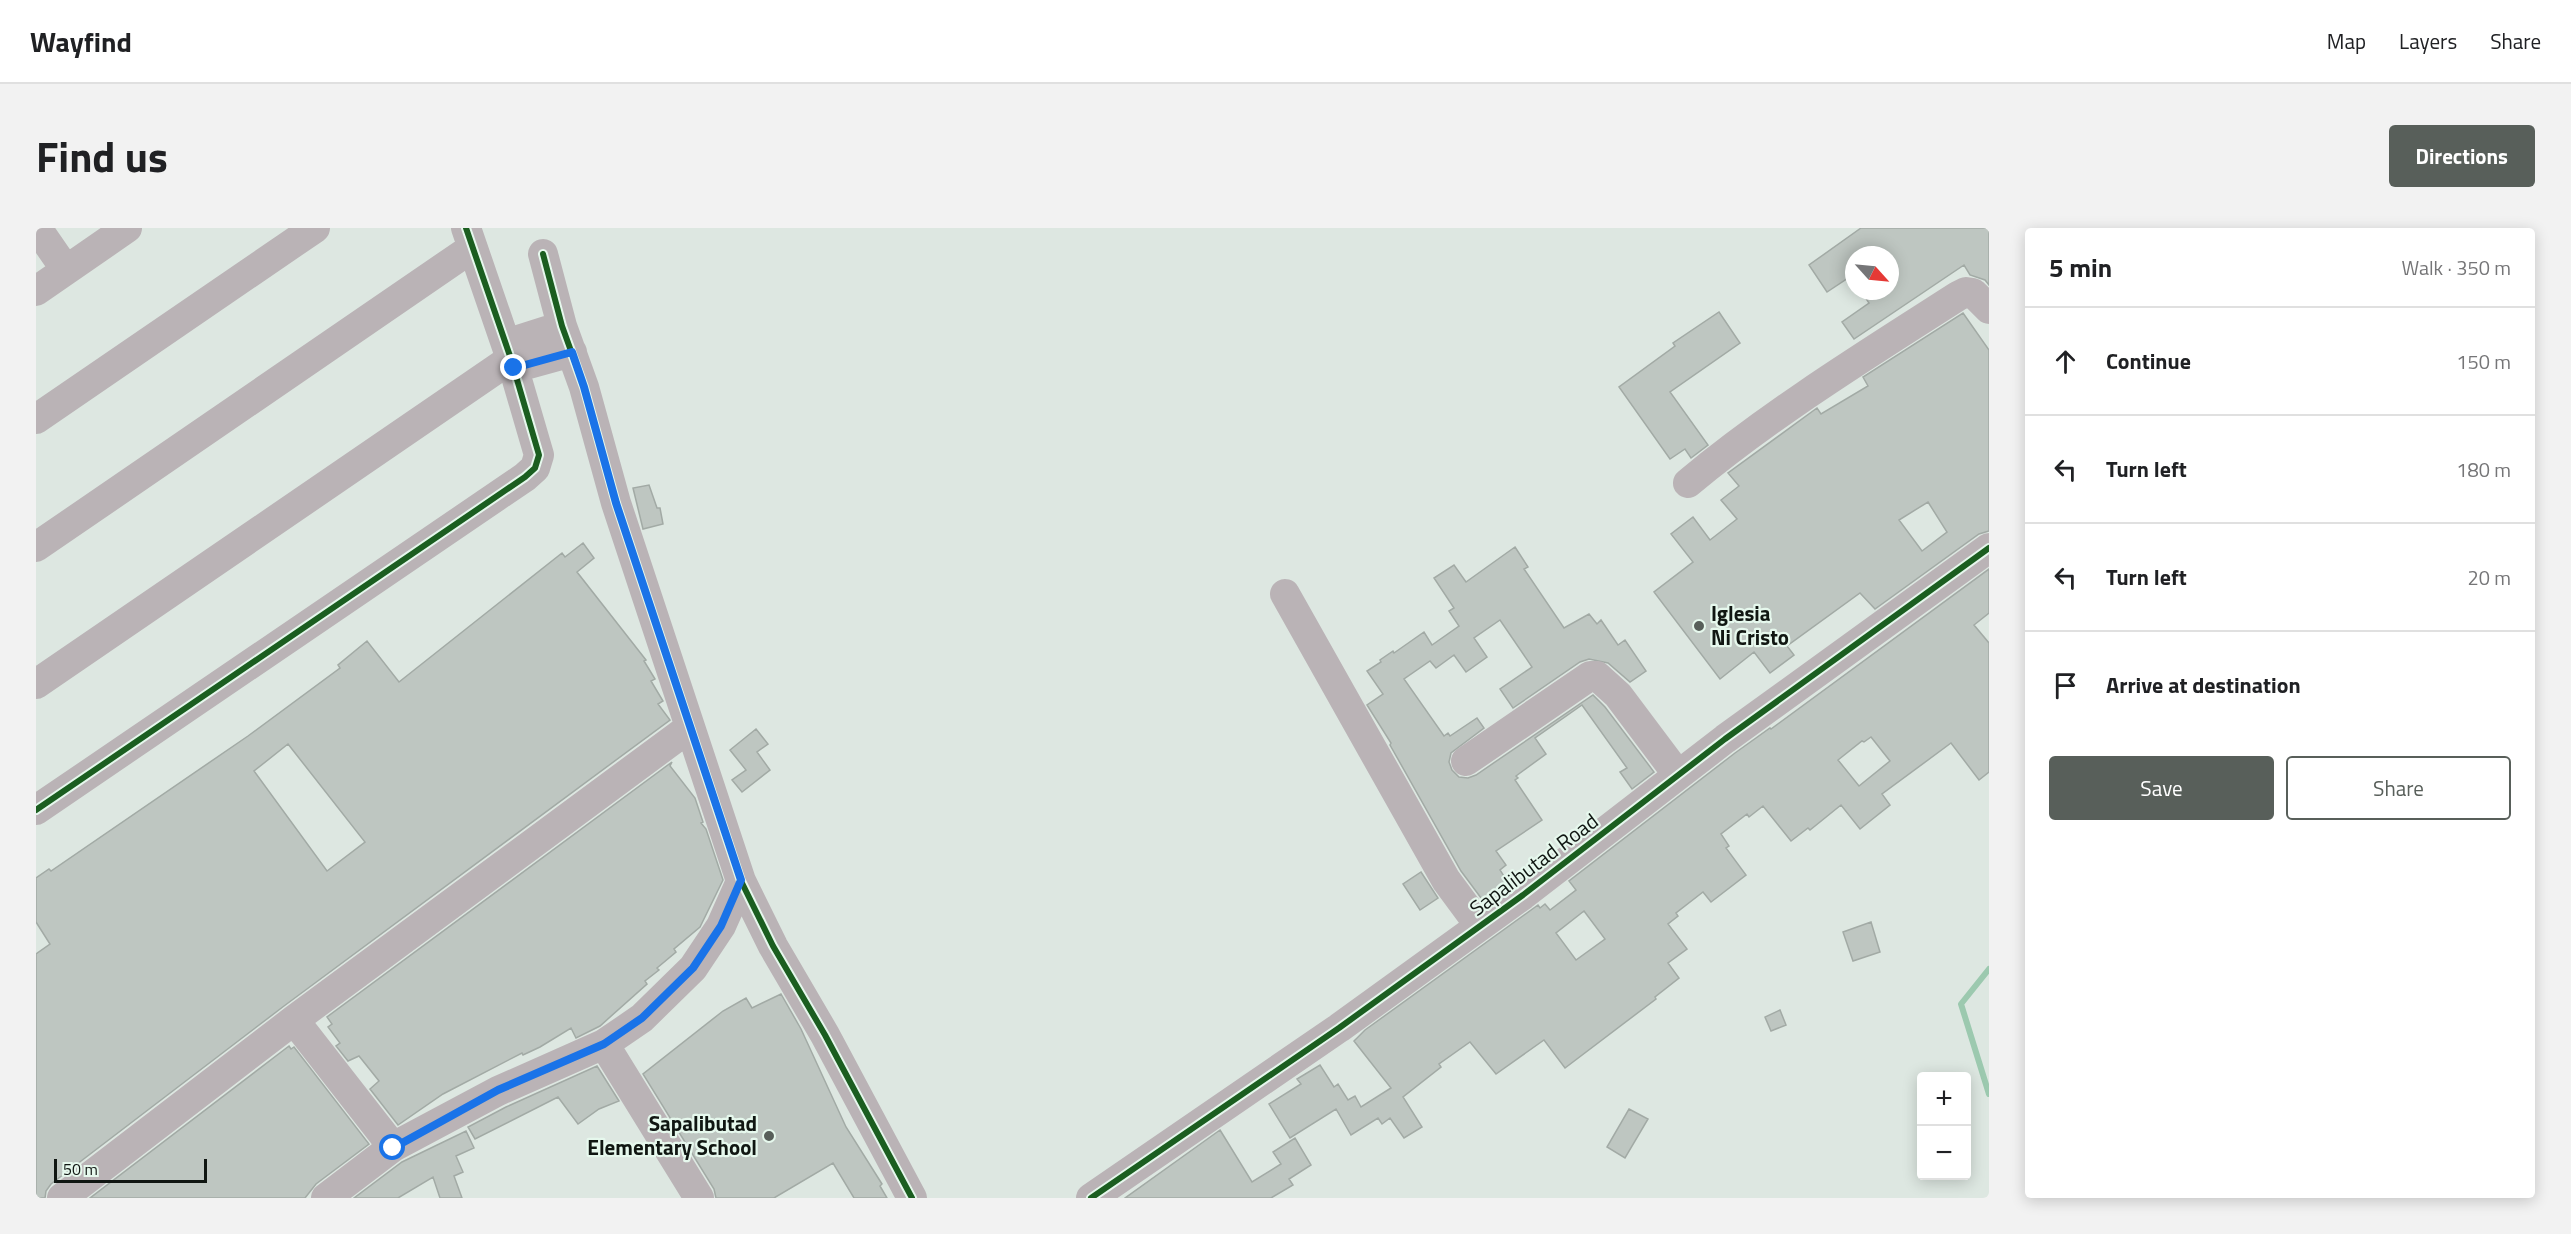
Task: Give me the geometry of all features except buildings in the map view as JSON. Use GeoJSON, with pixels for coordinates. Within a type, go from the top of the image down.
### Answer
{"type":"FeatureCollection","features":[{"type":"Feature","properties":{"kind":"street"},"geometry":{"type":"LineString","coordinates":[[36,228],[66,270]]}},
{"type":"Feature","properties":{"kind":"street"},"geometry":{"type":"LineString","coordinates":[[36,291],[127,228]]}},
{"type":"Feature","properties":{"kind":"street"},"geometry":{"type":"LineString","coordinates":[[36,419],[315,228]]}},
{"type":"Feature","properties":{"kind":"street"},"geometry":{"type":"LineString","coordinates":[[36,547],[469,238],[510,357],[539,455],[535,468],[36,810]]}},
{"type":"Feature","properties":{"kind":"street"},"geometry":{"type":"LineString","coordinates":[[543,254],[567,339],[584,387],[616,503],[689,729],[741,880],[773,946],[825,1035],[912,1198]]}},
{"type":"Feature","properties":{"kind":"street"},"geometry":{"type":"LineString","coordinates":[[1688,483],[1719,457],[1861,359],[1958,296],[1966,292],[1973,293],[1989,309]]}},
{"type":"Feature","properties":{"kind":"street"},"geometry":{"type":"LineString","coordinates":[[36,684],[510,357],[567,339]]}},
{"type":"Feature","properties":{"kind":"street","name":"Sapalibutad Road"},"geometry":{"type":"LineString","coordinates":[[1091,1198],[1339,1028],[1480,926],[1678,775],[1989,548]]}},
{"type":"Feature","properties":{"kind":"street"},"geometry":{"type":"LineString","coordinates":[[1286,594],[1446,880],[1480,926]]}},
{"type":"Feature","properties":{"kind":"street"},"geometry":{"type":"LineString","coordinates":[[1466,761],[1590,676],[1597,676],[1618,695],[1678,775]]}},
{"type":"Feature","properties":{"kind":"street"},"geometry":{"type":"LineString","coordinates":[[62,1198],[294,1020],[689,729]]}},
{"type":"Feature","properties":{"kind":"street"},"geometry":{"type":"LineString","coordinates":[[326,1198],[393,1148],[498,1090],[604,1044],[642,1018],[693,968],[721,926],[741,880]]}},
{"type":"Feature","properties":{"kind":"street"},"geometry":{"type":"LineString","coordinates":[[294,1020],[393,1148]]}},
{"type":"Feature","properties":{"kind":"street"},"geometry":{"type":"LineString","coordinates":[[604,1044],[699,1198]]}},
{"type":"Feature","properties":{"kind":"waterway"},"geometry":{"type":"LineString","coordinates":[[1989,969],[1961,1004],[1989,1094]]}},
{"type":"Feature","properties":{"kind":"cycle path"},"geometry":{"type":"LineString","coordinates":[[36,810],[535,468],[539,455],[511,359],[466,228]]}},
{"type":"Feature","properties":{"kind":"cycle path"},"geometry":{"type":"LineString","coordinates":[[543,254],[562,326],[584,387],[616,503],[741,881],[773,946],[825,1035],[912,1198]]}},
{"type":"Feature","properties":{"kind":"cycle path"},"geometry":{"type":"LineString","coordinates":[[1091,1198],[1339,1028],[1523,895],[1725,739],[1989,548]]}},
{"type":"Feature","properties":{"kind":"place","name":"Iglesia Ni Cristo"},"geometry":{"type":"Point","coordinates":[1699,626]}},
{"type":"Feature","properties":{"kind":"place","name":"Sapalibutad Elementary School"},"geometry":{"type":"Point","coordinates":[769,1136]}},
{"type":"Feature","properties":{"kind":"route"},"geometry":{"type":"LineString","coordinates":[[393,1148],[498,1090],[604,1044],[642,1018],[693,968],[721,926],[741,880],[689,729],[616,503],[572,352],[514,368]]}}]}
